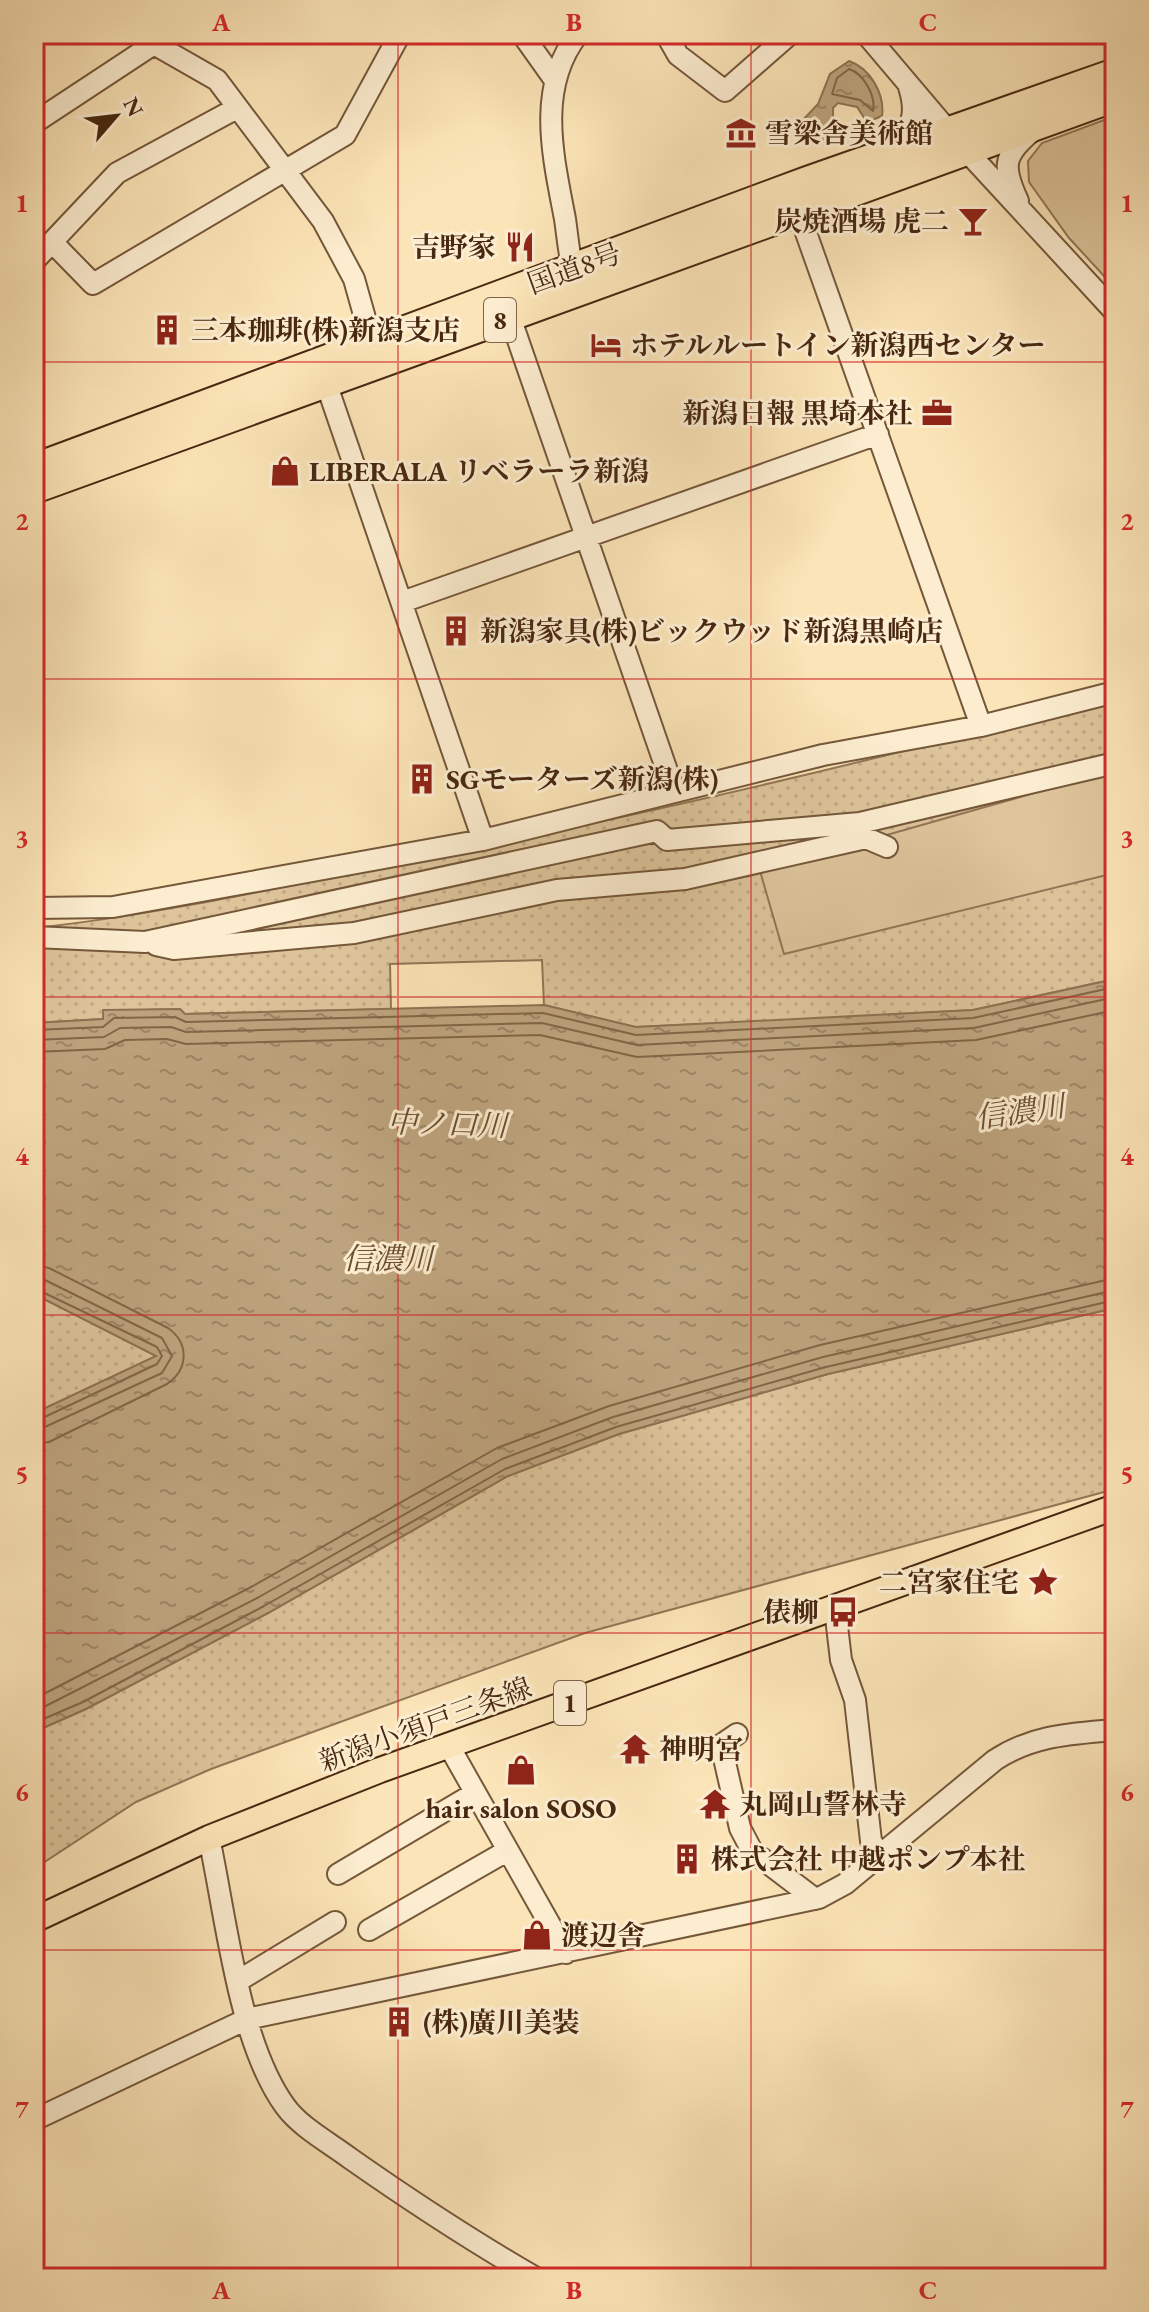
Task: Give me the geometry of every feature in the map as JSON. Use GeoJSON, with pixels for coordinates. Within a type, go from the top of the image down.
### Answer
{"type":"FeatureCollection","features":[{"type":"Feature","properties":{"kind":"highway","name":"国道8号"},"geometry":{"type":"LineString","coordinates":[[34,468],[372,343],[576,280],[958,141],[1115,73]]}},
{"type":"Feature","properties":{"kind":"highway","name":"国道8号"},"geometry":{"type":"LineString","coordinates":[[794,200],[881,157],[1040,125],[1115,97]]}},
{"type":"Feature","properties":{"kind":"highway","name":"国道8号"},"geometry":{"type":"LineString","coordinates":[[34,489],[510,317],[576,280]]}},
{"type":"Feature","properties":{"kind":"main road","name":"新潟小須戸三条線"},"geometry":{"type":"LineString","coordinates":[[34,1920],[209,1838],[449,1746],[1115,1507]]}},
{"type":"Feature","properties":{"kind":"street"},"geometry":{"type":"LineString","coordinates":[[52,242],[93,284],[285,173],[345,135],[400,34]]}},
{"type":"Feature","properties":{"kind":"street"},"geometry":{"type":"LineString","coordinates":[[522,34],[554,79]]}},
{"type":"Feature","properties":{"kind":"street"},"geometry":{"type":"LineString","coordinates":[[576,280],[552,150],[554,79],[562,55],[578,34]]}},
{"type":"Feature","properties":{"kind":"street"},"geometry":{"type":"LineString","coordinates":[[666,34],[678,55],[725,91],[790,34]]}},
{"type":"Feature","properties":{"kind":"street"},"geometry":{"type":"LineString","coordinates":[[866,34],[958,141],[1115,312]]}},
{"type":"Feature","properties":{"kind":"street"},"geometry":{"type":"LineString","coordinates":[[34,123],[162,39],[217,80],[341,249],[354,279],[372,343]]}},
{"type":"Feature","properties":{"kind":"street"},"geometry":{"type":"LineString","coordinates":[[881,157],[912,125],[915,114],[908,84]]}},
{"type":"Feature","properties":{"kind":"street"},"geometry":{"type":"LineString","coordinates":[[34,261],[117,173],[237,108]]}},
{"type":"Feature","properties":{"kind":"street"},"geometry":{"type":"LineString","coordinates":[[1022,211],[1011,185],[1008,157],[1012,148],[1040,125]]}},
{"type":"Feature","properties":{"kind":"street"},"geometry":{"type":"LineString","coordinates":[[794,200],[981,726]]}},
{"type":"Feature","properties":{"kind":"street"},"geometry":{"type":"LineString","coordinates":[[510,317],[674,791]]}},
{"type":"Feature","properties":{"kind":"street"},"geometry":{"type":"LineString","coordinates":[[326,383],[483,840]]}},
{"type":"Feature","properties":{"kind":"street"},"geometry":{"type":"LineString","coordinates":[[402,602],[878,434]]}},
{"type":"Feature","properties":{"kind":"street"},"geometry":{"type":"LineString","coordinates":[[34,908],[113,907],[483,840],[823,755],[981,726],[1115,692]]}},
{"type":"Feature","properties":{"kind":"street"},"geometry":{"type":"LineString","coordinates":[[34,937],[145,942],[174,949],[354,933],[557,890],[685,879],[1115,763]]}},
{"type":"Feature","properties":{"kind":"street"},"geometry":{"type":"LineString","coordinates":[[145,942],[657,831],[667,840],[863,831],[887,847]]}},
{"type":"Feature","properties":{"kind":"street"},"geometry":{"type":"LineString","coordinates":[[835,1609],[841,1660],[855,1700],[871,1841],[880,1856]]}},
{"type":"Feature","properties":{"kind":"street"},"geometry":{"type":"LineString","coordinates":[[34,2120],[247,2019],[434,1977],[566,1953],[815,1899],[833,1892],[995,1760],[1020,1745],[1043,1737],[1115,1730]]}},
{"type":"Feature","properties":{"kind":"street"},"geometry":{"type":"LineString","coordinates":[[737,1734],[721,1745],[740,1828],[752,1851],[815,1899]]}},
{"type":"Feature","properties":{"kind":"street"},"geometry":{"type":"LineString","coordinates":[[449,1746],[566,1953]]}},
{"type":"Feature","properties":{"kind":"street"},"geometry":{"type":"LineString","coordinates":[[338,1874],[475,1793]]}},
{"type":"Feature","properties":{"kind":"street"},"geometry":{"type":"LineString","coordinates":[[209,1838],[247,2019],[263,2065],[285,2107],[308,2128],[412,2202],[536,2278]]}},
{"type":"Feature","properties":{"kind":"street"},"geometry":{"type":"LineString","coordinates":[[369,1930],[507,1851]]}},
{"type":"Feature","properties":{"kind":"street"},"geometry":{"type":"LineString","coordinates":[[238,1981],[335,1922]]}},
{"type":"Feature","properties":{"kind":"shaded area"},"geometry":{"type":"Polygon","coordinates":[[[1115,116],[1115,288],[1069,238],[1029,182],[1028,161],[1042,143],[1115,116]]]}},
{"type":"Feature","properties":{"kind":"shaded area"},"geometry":{"type":"Polygon","coordinates":[[[1115,696],[1115,979],[973,1010],[635,1027],[544,1005],[542,960],[390,964],[391,1009],[185,1014],[180,1009],[103,1011],[104,1019],[34,1023],[34,928],[219,900],[582,826],[760,786],[1115,696]]]}},
{"type":"Feature","properties":{"kind":"shaded area"},"geometry":{"type":"Polygon","coordinates":[[[1115,770],[1115,873],[784,954],[760,871],[1115,770]]]}},
{"type":"Feature","properties":{"kind":"shaded area"},"geometry":{"type":"Polygon","coordinates":[[[34,1294],[157,1356],[39,1411],[34,1418],[34,1294]]]}},
{"type":"Feature","properties":{"kind":"shaded area"},"geometry":{"type":"Polygon","coordinates":[[[1115,1308],[1115,1489],[585,1633],[211,1769],[136,1802],[34,1869],[34,1732],[86,1709],[268,1613],[508,1476],[619,1434],[828,1374],[1115,1308]]]}},
{"type":"Feature","properties":{"kind":"water"},"geometry":{"type":"Polygon","coordinates":[[[849,61],[863,69],[874,83],[881,99],[882,116],[867,122],[857,107],[838,103],[833,108],[833,116],[844,134],[815,142],[802,121],[818,104],[830,74],[849,61]]]}},
{"type":"Feature","properties":{"kind":"water","name":"信濃川"},"geometry":{"type":"Polygon","coordinates":[[[1115,979],[1115,1308],[828,1374],[619,1434],[508,1476],[268,1613],[86,1709],[34,1732],[34,1418],[39,1411],[156,1356],[34,1294],[34,1023],[103,1019],[103,1010],[180,1009],[185,1014],[544,1005],[636,1027],[973,1010],[1115,979]]]}},
{"type":"Feature","properties":{"kind":"place","name":"雪梁舎美術館"},"geometry":{"type":"Point","coordinates":[741,133]}},
{"type":"Feature","properties":{"kind":"place","name":"炭焼酒場 虎二"},"geometry":{"type":"Point","coordinates":[973,221]}},
{"type":"Feature","properties":{"kind":"place","name":"吉野家"},"geometry":{"type":"Point","coordinates":[520,247]}},
{"type":"Feature","properties":{"kind":"place","name":"三本珈琲(株)新潟支店"},"geometry":{"type":"Point","coordinates":[167,330]}},
{"type":"Feature","properties":{"kind":"place","name":"ホテルルートイン新潟西センター"},"geometry":{"type":"Point","coordinates":[606,345]}},
{"type":"Feature","properties":{"kind":"place","name":"新潟日報 黒埼本社"},"geometry":{"type":"Point","coordinates":[937,413]}},
{"type":"Feature","properties":{"kind":"place","name":"LIBERALA リベラーラ新潟"},"geometry":{"type":"Point","coordinates":[285,471]}},
{"type":"Feature","properties":{"kind":"place","name":"新潟家具(株)ビックウッド新潟黒崎店"},"geometry":{"type":"Point","coordinates":[456,631]}},
{"type":"Feature","properties":{"kind":"place","name":"SGモーターズ新潟(株)"},"geometry":{"type":"Point","coordinates":[422,779]}},
{"type":"Feature","properties":{"kind":"place","name":"二宮家住宅"},"geometry":{"type":"Point","coordinates":[1043,1582]}},
{"type":"Feature","properties":{"kind":"place","name":"俵柳"},"geometry":{"type":"Point","coordinates":[843,1612]}},
{"type":"Feature","properties":{"kind":"place","name":"神明宮"},"geometry":{"type":"Point","coordinates":[635,1749]}},
{"type":"Feature","properties":{"kind":"place","name":"hair salon SOSO"},"geometry":{"type":"Point","coordinates":[521,1770]}},
{"type":"Feature","properties":{"kind":"place","name":"丸岡山誓林寺"},"geometry":{"type":"Point","coordinates":[715,1804]}},
{"type":"Feature","properties":{"kind":"place","name":"株式会社 中越ポンプ本社"},"geometry":{"type":"Point","coordinates":[687,1859]}},
{"type":"Feature","properties":{"kind":"place","name":"渡辺舎"},"geometry":{"type":"Point","coordinates":[537,1935]}},
{"type":"Feature","properties":{"kind":"place","name":"(株)廣川美装"},"geometry":{"type":"Point","coordinates":[399,2022]}},
{"type":"Feature","properties":{"kind":"water label","name":"中ノ口川"},"geometry":{"type":"Point","coordinates":[447,1124]}}]}
